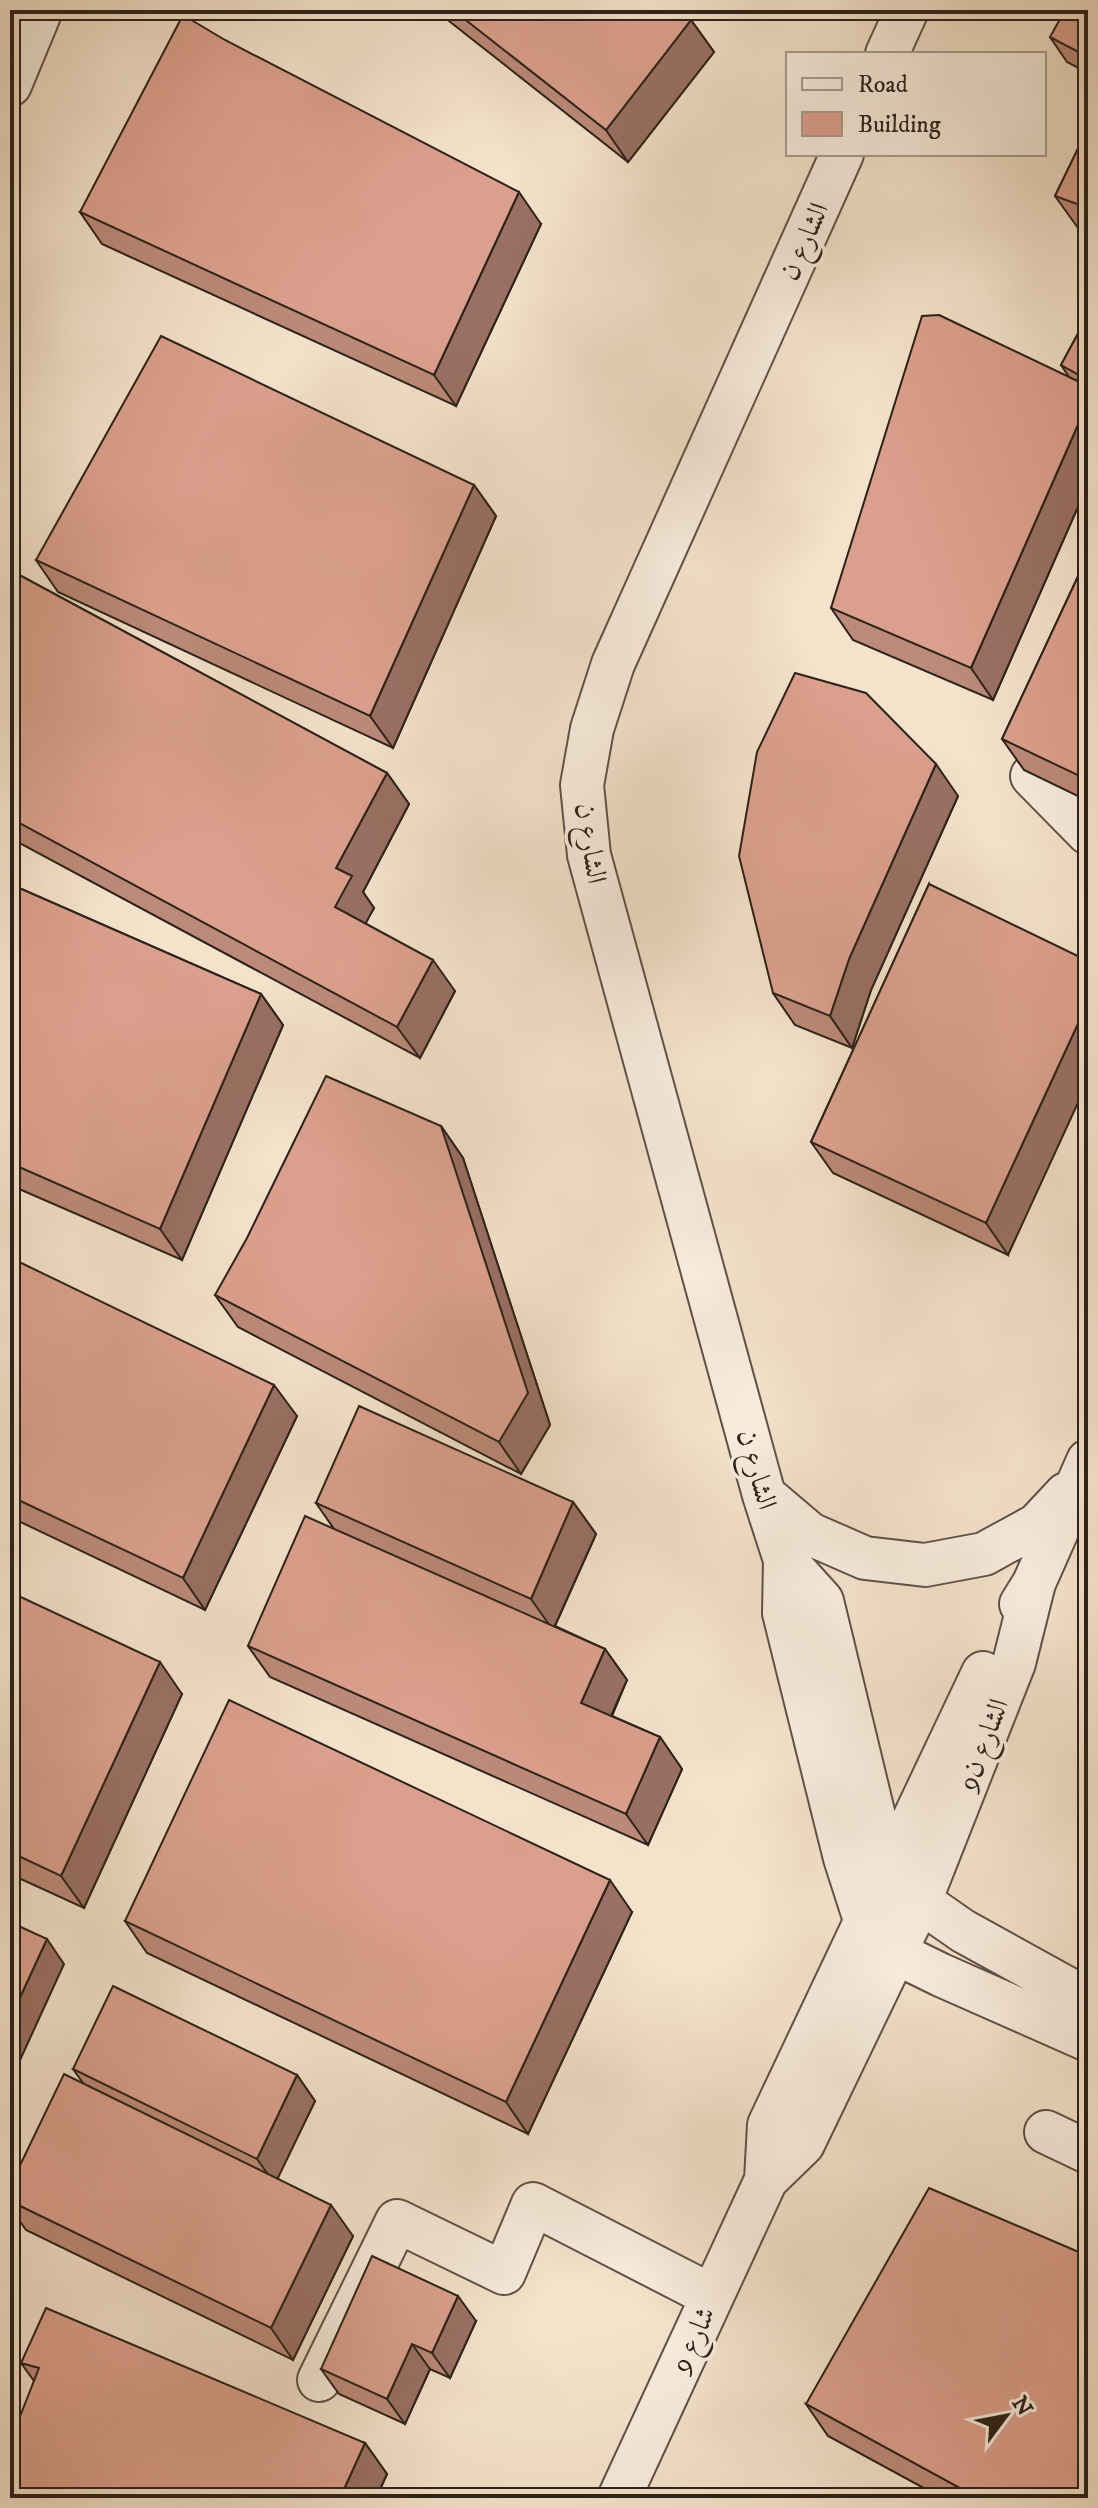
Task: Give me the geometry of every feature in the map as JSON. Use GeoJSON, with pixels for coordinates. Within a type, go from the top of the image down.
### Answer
{"type":"FeatureCollection","features":[{"type":"Feature","properties":{"kind":"street"},"geometry":{"type":"LineString","coordinates":[[10,85],[41,10]]}},
{"type":"Feature","properties":{"kind":"street"},"geometry":{"type":"LineString","coordinates":[[888,52],[907,10]]}},
{"type":"Feature","properties":{"kind":"street","name":"الشارع ن"},"geometry":{"type":"LineString","coordinates":[[841,156],[613,664],[592,729],[582,785],[589,855],[764,1495],[785,1560],[784,1613],[845,1858],[865,1920],[877,1938],[896,1953],[1088,2040]]}},
{"type":"Feature","properties":{"kind":"street"},"geometry":{"type":"LineString","coordinates":[[1032,776],[1088,833]]}},
{"type":"Feature","properties":{"kind":"street"},"geometry":{"type":"LineString","coordinates":[[764,1495],[810,1534],[851,1552],[865,1558],[925,1565],[984,1554],[1037,1525],[1083,1471]]}},
{"type":"Feature","properties":{"kind":"street","name":"الشارع ن9"},"geometry":{"type":"LineString","coordinates":[[891,1867],[995,1647],[1034,1583],[1083,1471]]}},
{"type":"Feature","properties":{"kind":"street","name":"الشارع ن"},"geometry":{"type":"LineString","coordinates":[[785,1560],[822,1601],[879,1837],[891,1867],[904,1886],[963,1931],[1088,2000]]}},
{"type":"Feature","properties":{"kind":"street","name":"الشارع ن9"},"geometry":{"type":"LineString","coordinates":[[920,1901],[1014,1663],[1034,1583]]}},
{"type":"Feature","properties":{"kind":"street","name":"شارع 9"},"geometry":{"type":"LineString","coordinates":[[766,2180],[769,2125],[891,1867]]}},
{"type":"Feature","properties":{"kind":"street","name":"شارع 9"},"geometry":{"type":"LineString","coordinates":[[619,2498],[766,2180],[803,2144],[920,1901]]}},
{"type":"Feature","properties":{"kind":"street"},"geometry":{"type":"LineString","coordinates":[[1046,2132],[1088,2152]]}},
{"type":"Feature","properties":{"kind":"street"},"geometry":{"type":"LineString","coordinates":[[319,2380],[397,2221],[504,2273],[533,2204],[712,2296]]}},
{"type":"Feature","properties":{"kind":"building"},"geometry":{"type":"Polygon","coordinates":[[[453,10],[678,10],[691,20],[606,130],[453,10]]]}},
{"type":"Feature","properties":{"kind":"building"},"geometry":{"type":"Polygon","coordinates":[[[1065,10],[1088,10],[1088,57],[1050,37],[1065,10]]]}},
{"type":"Feature","properties":{"kind":"building"},"geometry":{"type":"Polygon","coordinates":[[[183,15],[225,40],[519,192],[434,375],[80,212],[183,15]]]}},
{"type":"Feature","properties":{"kind":"building"},"geometry":{"type":"Polygon","coordinates":[[[1088,128],[1088,208],[1055,196],[1088,128]]]}},
{"type":"Feature","properties":{"kind":"building"},"geometry":{"type":"Polygon","coordinates":[[[939,315],[1088,386],[1088,402],[971,668],[831,608],[922,316],[939,315]]]}},
{"type":"Feature","properties":{"kind":"building"},"geometry":{"type":"Polygon","coordinates":[[[1088,315],[1088,380],[1061,365],[1088,315]]]}},
{"type":"Feature","properties":{"kind":"building"},"geometry":{"type":"Polygon","coordinates":[[[161,336],[474,485],[370,716],[36,560],[161,336]]]}},
{"type":"Feature","properties":{"kind":"building"},"geometry":{"type":"Polygon","coordinates":[[[1088,555],[1088,780],[1002,739],[1088,555]]]}},
{"type":"Feature","properties":{"kind":"building"},"geometry":{"type":"Polygon","coordinates":[[[10,570],[387,773],[336,868],[352,876],[335,907],[433,960],[397,1027],[10,818],[10,570]]]}},
{"type":"Feature","properties":{"kind":"building"},"geometry":{"type":"Polygon","coordinates":[[[795,673],[866,693],[936,764],[849,959],[830,1016],[773,993],[739,856],[757,752],[795,673]]]}},
{"type":"Feature","properties":{"kind":"building"},"geometry":{"type":"Polygon","coordinates":[[[10,884],[261,994],[160,1229],[10,1163],[10,884]]]}},
{"type":"Feature","properties":{"kind":"building"},"geometry":{"type":"Polygon","coordinates":[[[929,884],[1088,961],[1088,1002],[986,1223],[811,1142],[929,884]]]}},
{"type":"Feature","properties":{"kind":"building"},"geometry":{"type":"Polygon","coordinates":[[[326,1076],[441,1126],[528,1393],[499,1442],[215,1295],[247,1238],[326,1076]]]}},
{"type":"Feature","properties":{"kind":"building"},"geometry":{"type":"Polygon","coordinates":[[[13,1259],[274,1385],[183,1578],[10,1496],[10,1266],[13,1259]]]}},
{"type":"Feature","properties":{"kind":"building"},"geometry":{"type":"Polygon","coordinates":[[[359,1406],[573,1502],[531,1599],[316,1503],[359,1406]]]}},
{"type":"Feature","properties":{"kind":"building"},"geometry":{"type":"Polygon","coordinates":[[[305,1516],[605,1649],[581,1703],[660,1737],[626,1814],[248,1646],[305,1516]]]}},
{"type":"Feature","properties":{"kind":"building"},"geometry":{"type":"Polygon","coordinates":[[[10,1592],[160,1662],[61,1876],[10,1852],[10,1592]]]}},
{"type":"Feature","properties":{"kind":"building"},"geometry":{"type":"Polygon","coordinates":[[[229,1700],[610,1880],[506,2102],[125,1921],[229,1700]]]}},
{"type":"Feature","properties":{"kind":"building"},"geometry":{"type":"Polygon","coordinates":[[[12,1923],[47,1939],[10,2019],[10,1928],[12,1923]]]}},
{"type":"Feature","properties":{"kind":"building"},"geometry":{"type":"Polygon","coordinates":[[[113,1986],[297,2075],[257,2159],[73,2069],[113,1986]]]}},
{"type":"Feature","properties":{"kind":"building"},"geometry":{"type":"Polygon","coordinates":[[[64,2074],[331,2205],[271,2328],[10,2201],[10,2186],[64,2074]]]}},
{"type":"Feature","properties":{"kind":"building"},"geometry":{"type":"Polygon","coordinates":[[[929,2188],[1088,2256],[1088,2498],[978,2498],[806,2404],[929,2188]]]}},
{"type":"Feature","properties":{"kind":"building"},"geometry":{"type":"Polygon","coordinates":[[[372,2256],[458,2296],[432,2353],[412,2344],[387,2399],[321,2369],[372,2256]]]}},
{"type":"Feature","properties":{"kind":"building"},"geometry":{"type":"Polygon","coordinates":[[[46,2308],[365,2443],[340,2498],[10,2498],[10,2442],[39,2368],[21,2363],[46,2308]]]}}]}
